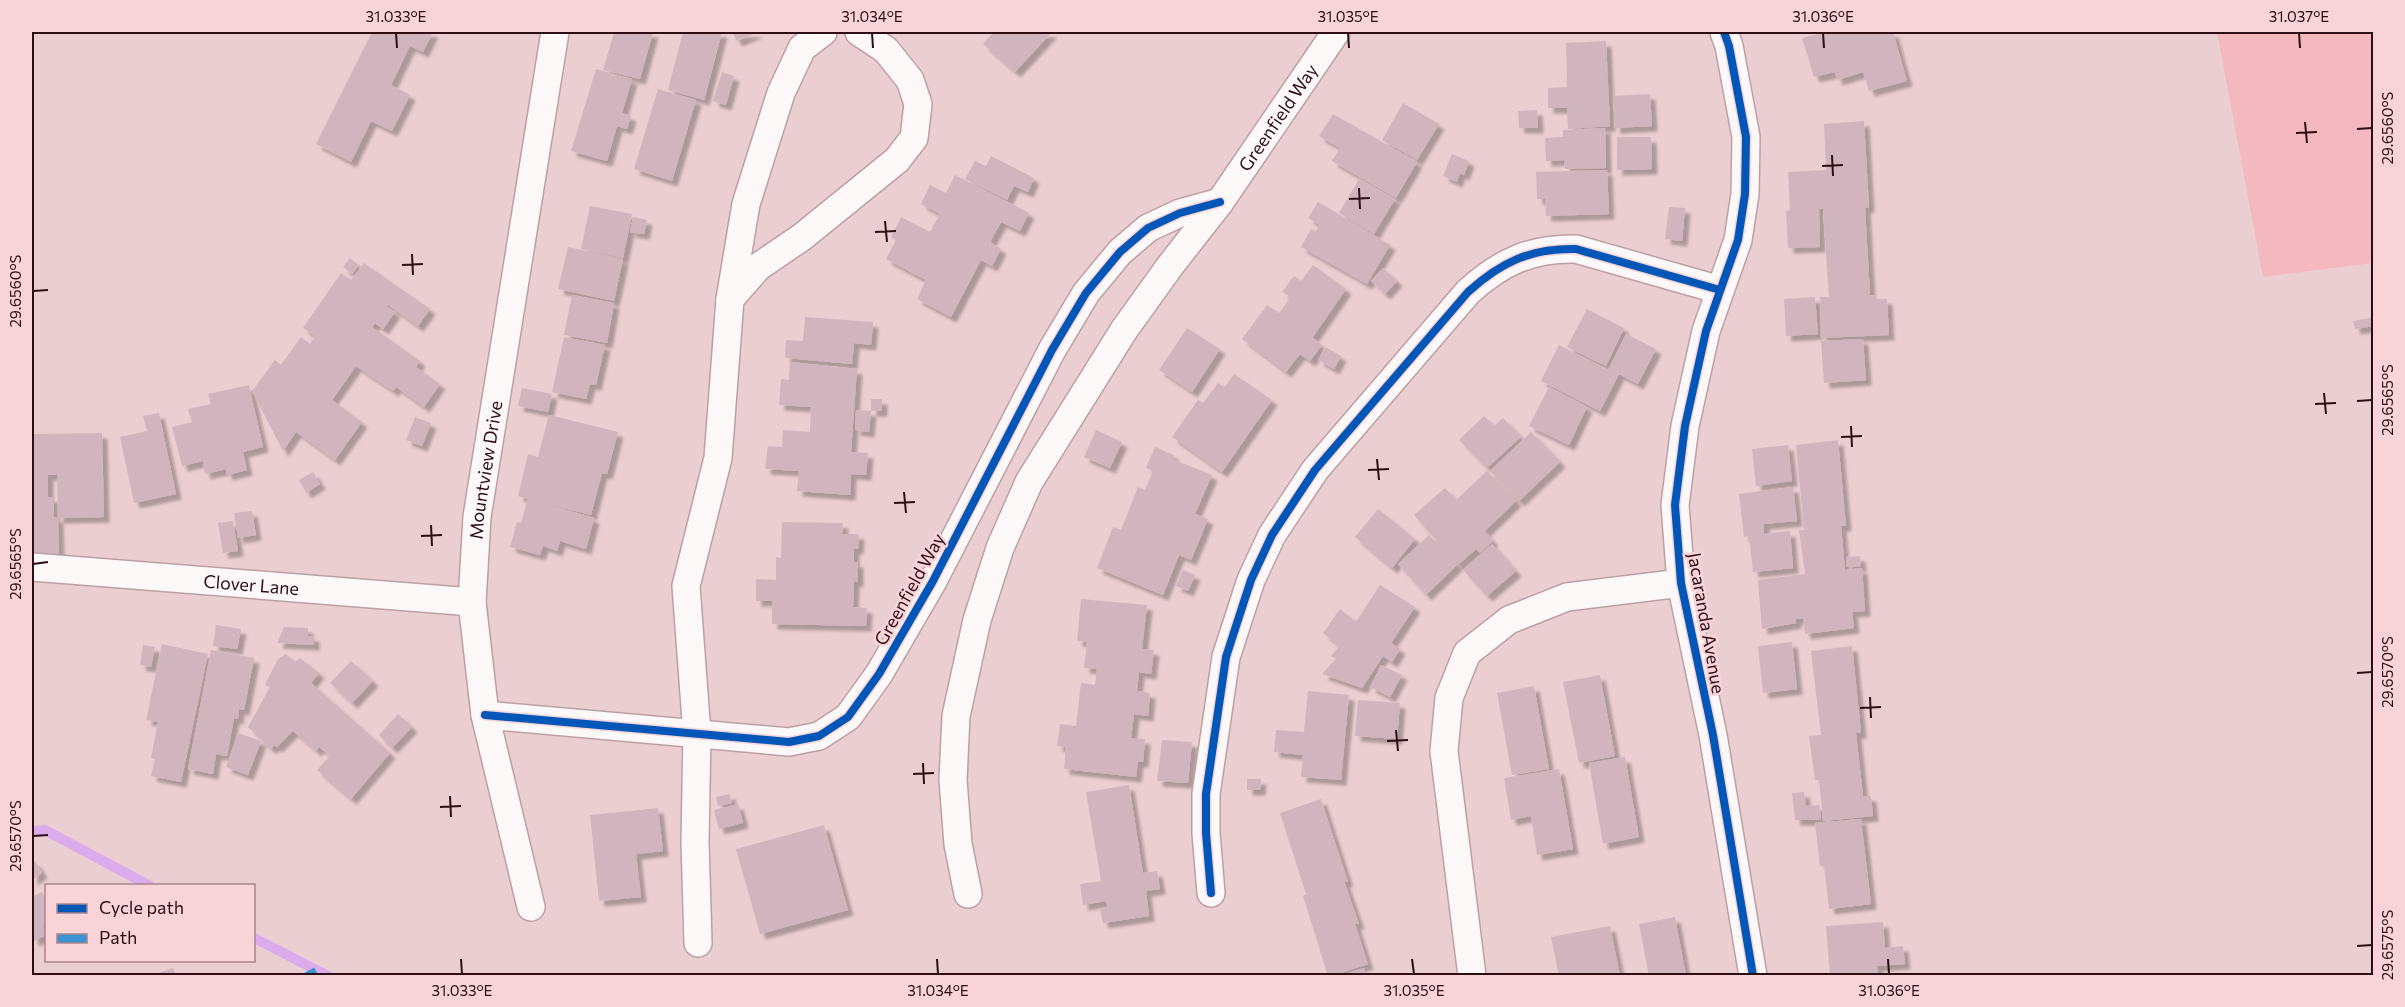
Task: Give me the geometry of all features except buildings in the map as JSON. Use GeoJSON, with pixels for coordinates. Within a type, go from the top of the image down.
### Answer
{"type":"FeatureCollection","features":[{"type":"Feature","properties":{"kind":"street","name":"Mountview Drive"},"geometry":{"type":"LineString","coordinates":[[531,907],[485,716],[472,602],[477,517],[555,32]]}},
{"type":"Feature","properties":{"kind":"street"},"geometry":{"type":"LineString","coordinates":[[698,943],[695,842],[697,734],[686,586],[718,458],[730,299],[747,204],[781,93],[802,48],[823,32]]}},
{"type":"Feature","properties":{"kind":"street"},"geometry":{"type":"LineString","coordinates":[[730,299],[759,267],[802,237],[897,160],[914,138],[918,104],[910,80],[886,50],[859,32]]}},
{"type":"Feature","properties":{"kind":"street","name":"Greenfield Way"},"geometry":{"type":"LineString","coordinates":[[968,894],[958,844],[953,780],[956,716],[977,620],[1000,548],[1029,482],[1124,330],[1220,202],[1336,32]]}},
{"type":"Feature","properties":{"kind":"street","name":"Jacaranda Avenue"},"geometry":{"type":"LineString","coordinates":[[1724,32],[1746,137],[1745,194],[1738,240],[1706,330],[1685,426],[1675,505],[1681,583],[1713,735],[1753,975]]}},
{"type":"Feature","properties":{"kind":"street","name":"Greenfield Way"},"geometry":{"type":"LineString","coordinates":[[485,716],[789,742],[819,736],[848,717],[879,674],[933,581],[1052,350],[1086,293],[1120,252],[1148,228],[1180,213],[1220,202]]}},
{"type":"Feature","properties":{"kind":"street"},"geometry":{"type":"LineString","coordinates":[[1211,893],[1206,833],[1206,794],[1226,657],[1251,580],[1272,535],[1314,470],[1468,292],[1484,277],[1516,259],[1536,251],[1576,249],[1720,290]]}},
{"type":"Feature","properties":{"kind":"street","name":"Clover Lane"},"geometry":{"type":"LineString","coordinates":[[32,567],[472,602]]}},
{"type":"Feature","properties":{"kind":"street","name":"Jacaranda Avenue"},"geometry":{"type":"LineString","coordinates":[[1472,975],[1444,751],[1449,698],[1467,653],[1509,620],[1568,597],[1681,583]]}},
{"type":"Feature","properties":{"kind":"shaded area"},"geometry":{"type":"Polygon","coordinates":[[[2217,32],[2373,32],[2373,263],[2263,277],[2217,32]]]}},
{"type":"Feature","properties":{"kind":"waterway"},"geometry":{"type":"LineString","coordinates":[[32,831],[45,830],[146,884]]}},
{"type":"Feature","properties":{"kind":"waterway"},"geometry":{"type":"LineString","coordinates":[[255,939],[328,976]]}},
{"type":"Feature","properties":{"kind":"marked path"},"geometry":{"type":"LineString","coordinates":[[305,976],[316,970]]}},
{"type":"Feature","properties":{"kind":"cycle path"},"geometry":{"type":"LineString","coordinates":[[1724,32],[1729,46],[1746,137],[1745,194],[1738,240],[1706,331],[1685,426],[1675,505],[1681,583],[1713,735],[1753,976]]}},
{"type":"Feature","properties":{"kind":"cycle path"},"geometry":{"type":"LineString","coordinates":[[485,715],[789,742],[819,736],[848,717],[879,674],[933,581],[1052,350],[1086,293],[1120,252],[1148,228],[1180,213],[1220,202]]}},
{"type":"Feature","properties":{"kind":"cycle path"},"geometry":{"type":"LineString","coordinates":[[1211,893],[1206,833],[1206,794],[1226,657],[1251,580],[1272,535],[1315,470],[1468,292],[1492,272],[1518,259],[1545,251],[1576,249],[1720,290]]}}]}
